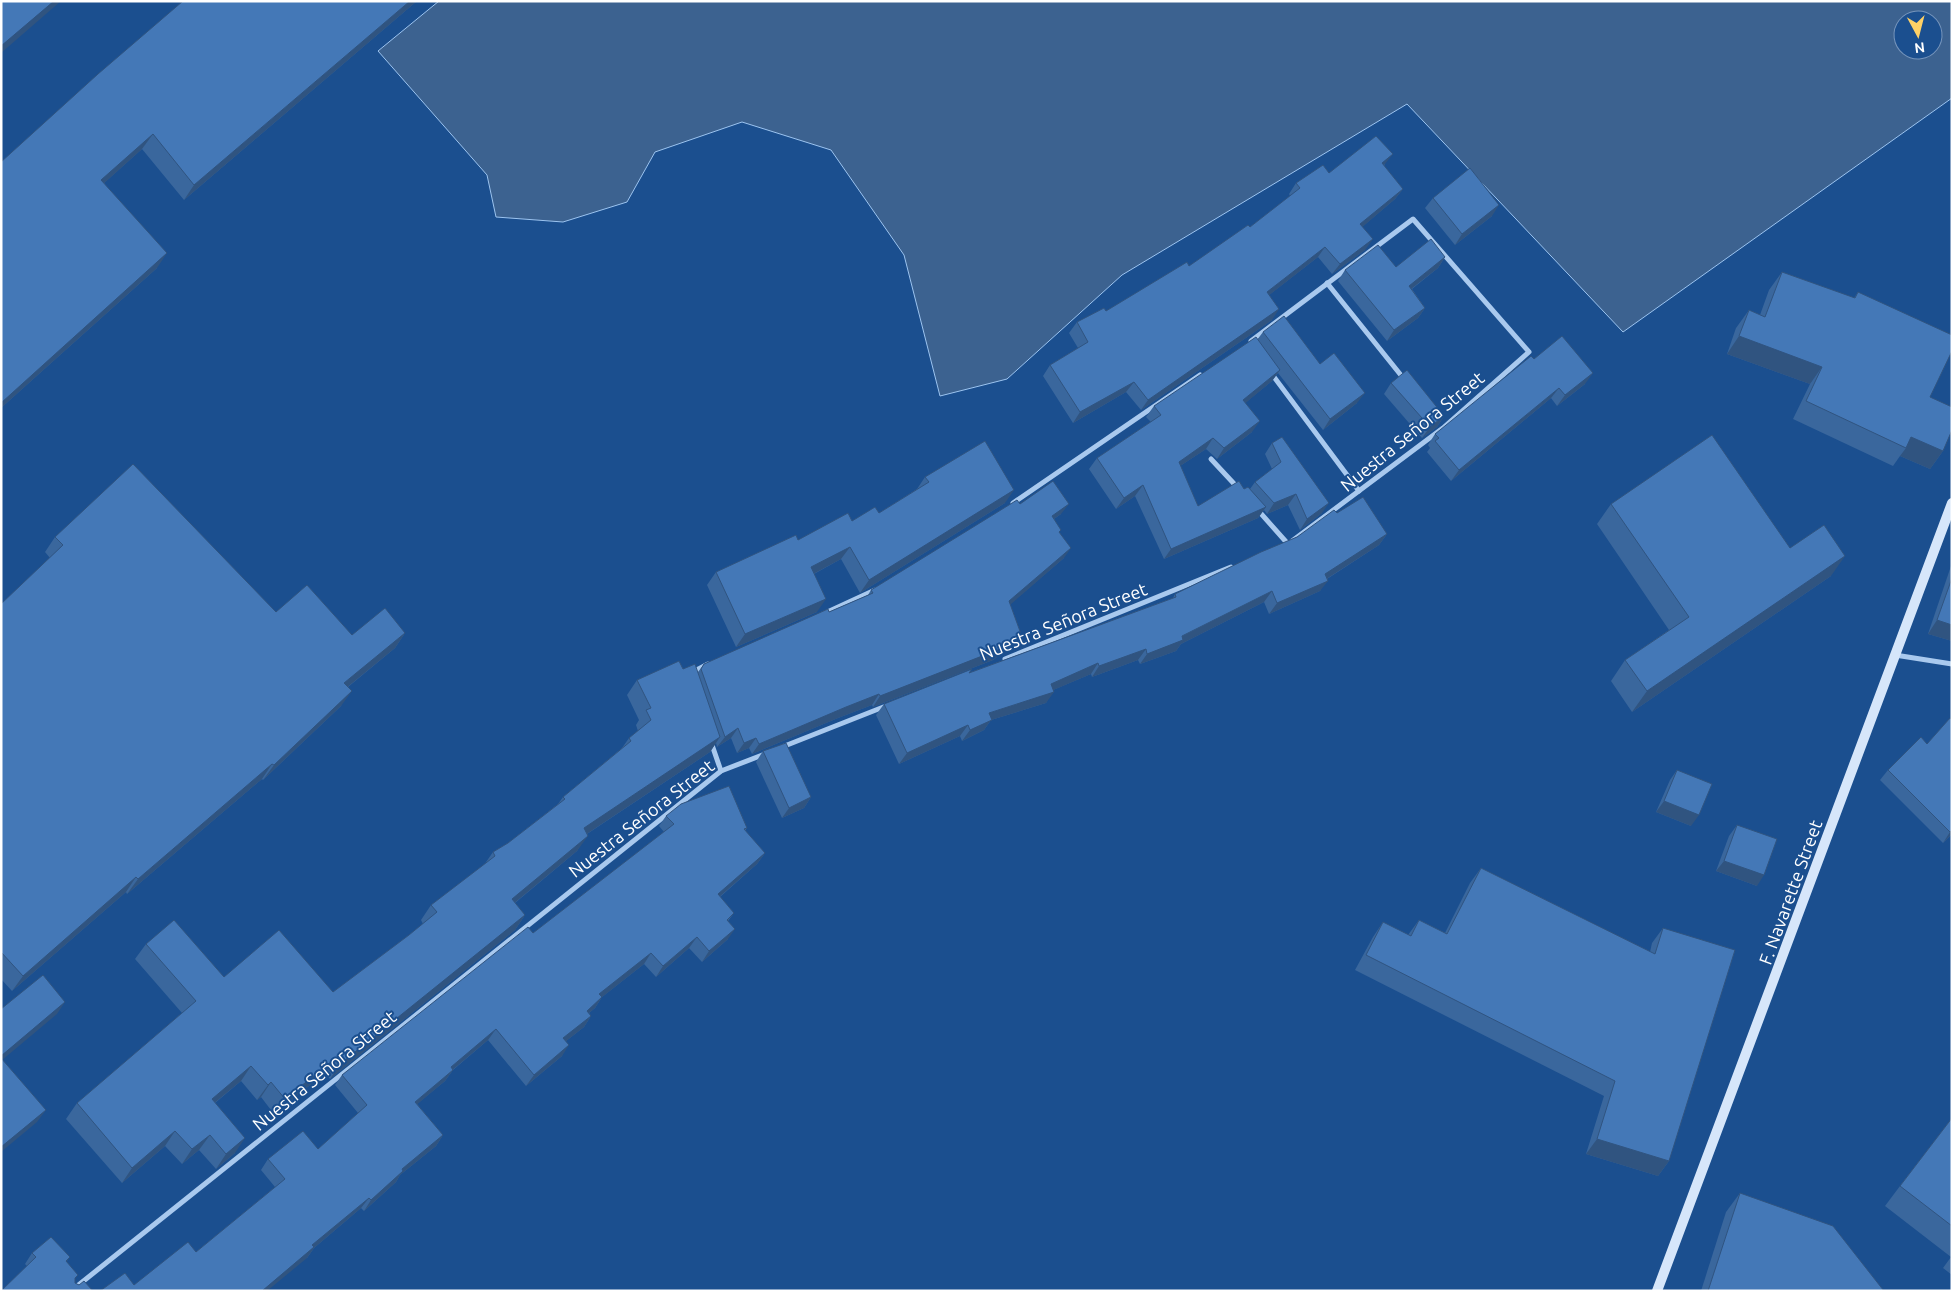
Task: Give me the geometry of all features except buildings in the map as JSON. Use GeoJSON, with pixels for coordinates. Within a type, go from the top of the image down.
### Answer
{"type":"FeatureCollection","features":[{"type":"Feature","properties":{"kind":"main road","name":"F. Navarette Street"},"geometry":{"type":"LineString","coordinates":[[1657,1291],[1952,503]]}},
{"type":"Feature","properties":{"kind":"street","name":"Nuestra Señora Street"},"geometry":{"type":"LineString","coordinates":[[1279,547],[1288,544],[1443,428],[1529,352],[1413,219],[1327,283]]}},
{"type":"Feature","properties":{"kind":"street"},"geometry":{"type":"LineString","coordinates":[[1255,350],[1249,342],[1327,283],[1406,382]]}},
{"type":"Feature","properties":{"kind":"street"},"geometry":{"type":"LineString","coordinates":[[1266,366],[1359,491]]}},
{"type":"Feature","properties":{"kind":"street"},"geometry":{"type":"LineString","coordinates":[[1004,509],[1208,369]]}},
{"type":"Feature","properties":{"kind":"street"},"geometry":{"type":"LineString","coordinates":[[1437,420],[1443,428]]}},
{"type":"Feature","properties":{"kind":"street"},"geometry":{"type":"LineString","coordinates":[[1211,459],[1243,494]]}},
{"type":"Feature","properties":{"kind":"street"},"geometry":{"type":"LineString","coordinates":[[1250,501],[1288,544]]}},
{"type":"Feature","properties":{"kind":"street","name":"Nuestra Señora Street"},"geometry":{"type":"LineString","coordinates":[[996,663],[1234,566]]}},
{"type":"Feature","properties":{"kind":"street"},"geometry":{"type":"LineString","coordinates":[[813,618],[868,594],[884,584]]}},
{"type":"Feature","properties":{"kind":"street"},"geometry":{"type":"LineString","coordinates":[[1895,655],[1952,664]]}},
{"type":"Feature","properties":{"kind":"street"},"geometry":{"type":"LineString","coordinates":[[689,679],[694,670],[712,662]]}},
{"type":"Feature","properties":{"kind":"street"},"geometry":{"type":"LineString","coordinates":[[776,749],[895,702]]}},
{"type":"Feature","properties":{"kind":"street"},"geometry":{"type":"LineString","coordinates":[[708,734],[721,771]]}},
{"type":"Feature","properties":{"kind":"street","name":"Nuestra Señora Street"},"geometry":{"type":"LineString","coordinates":[[71,1291],[721,771],[767,753]]}},
{"type":"Feature","properties":{"kind":"water"},"geometry":{"type":"Polygon","coordinates":[[[439,1],[1952,1],[1952,98],[1623,332],[1407,104],[1122,275],[1007,379],[940,396],[904,255],[831,150],[742,122],[655,152],[627,202],[563,222],[496,217],[487,175],[378,51],[439,1]]]}}]}
